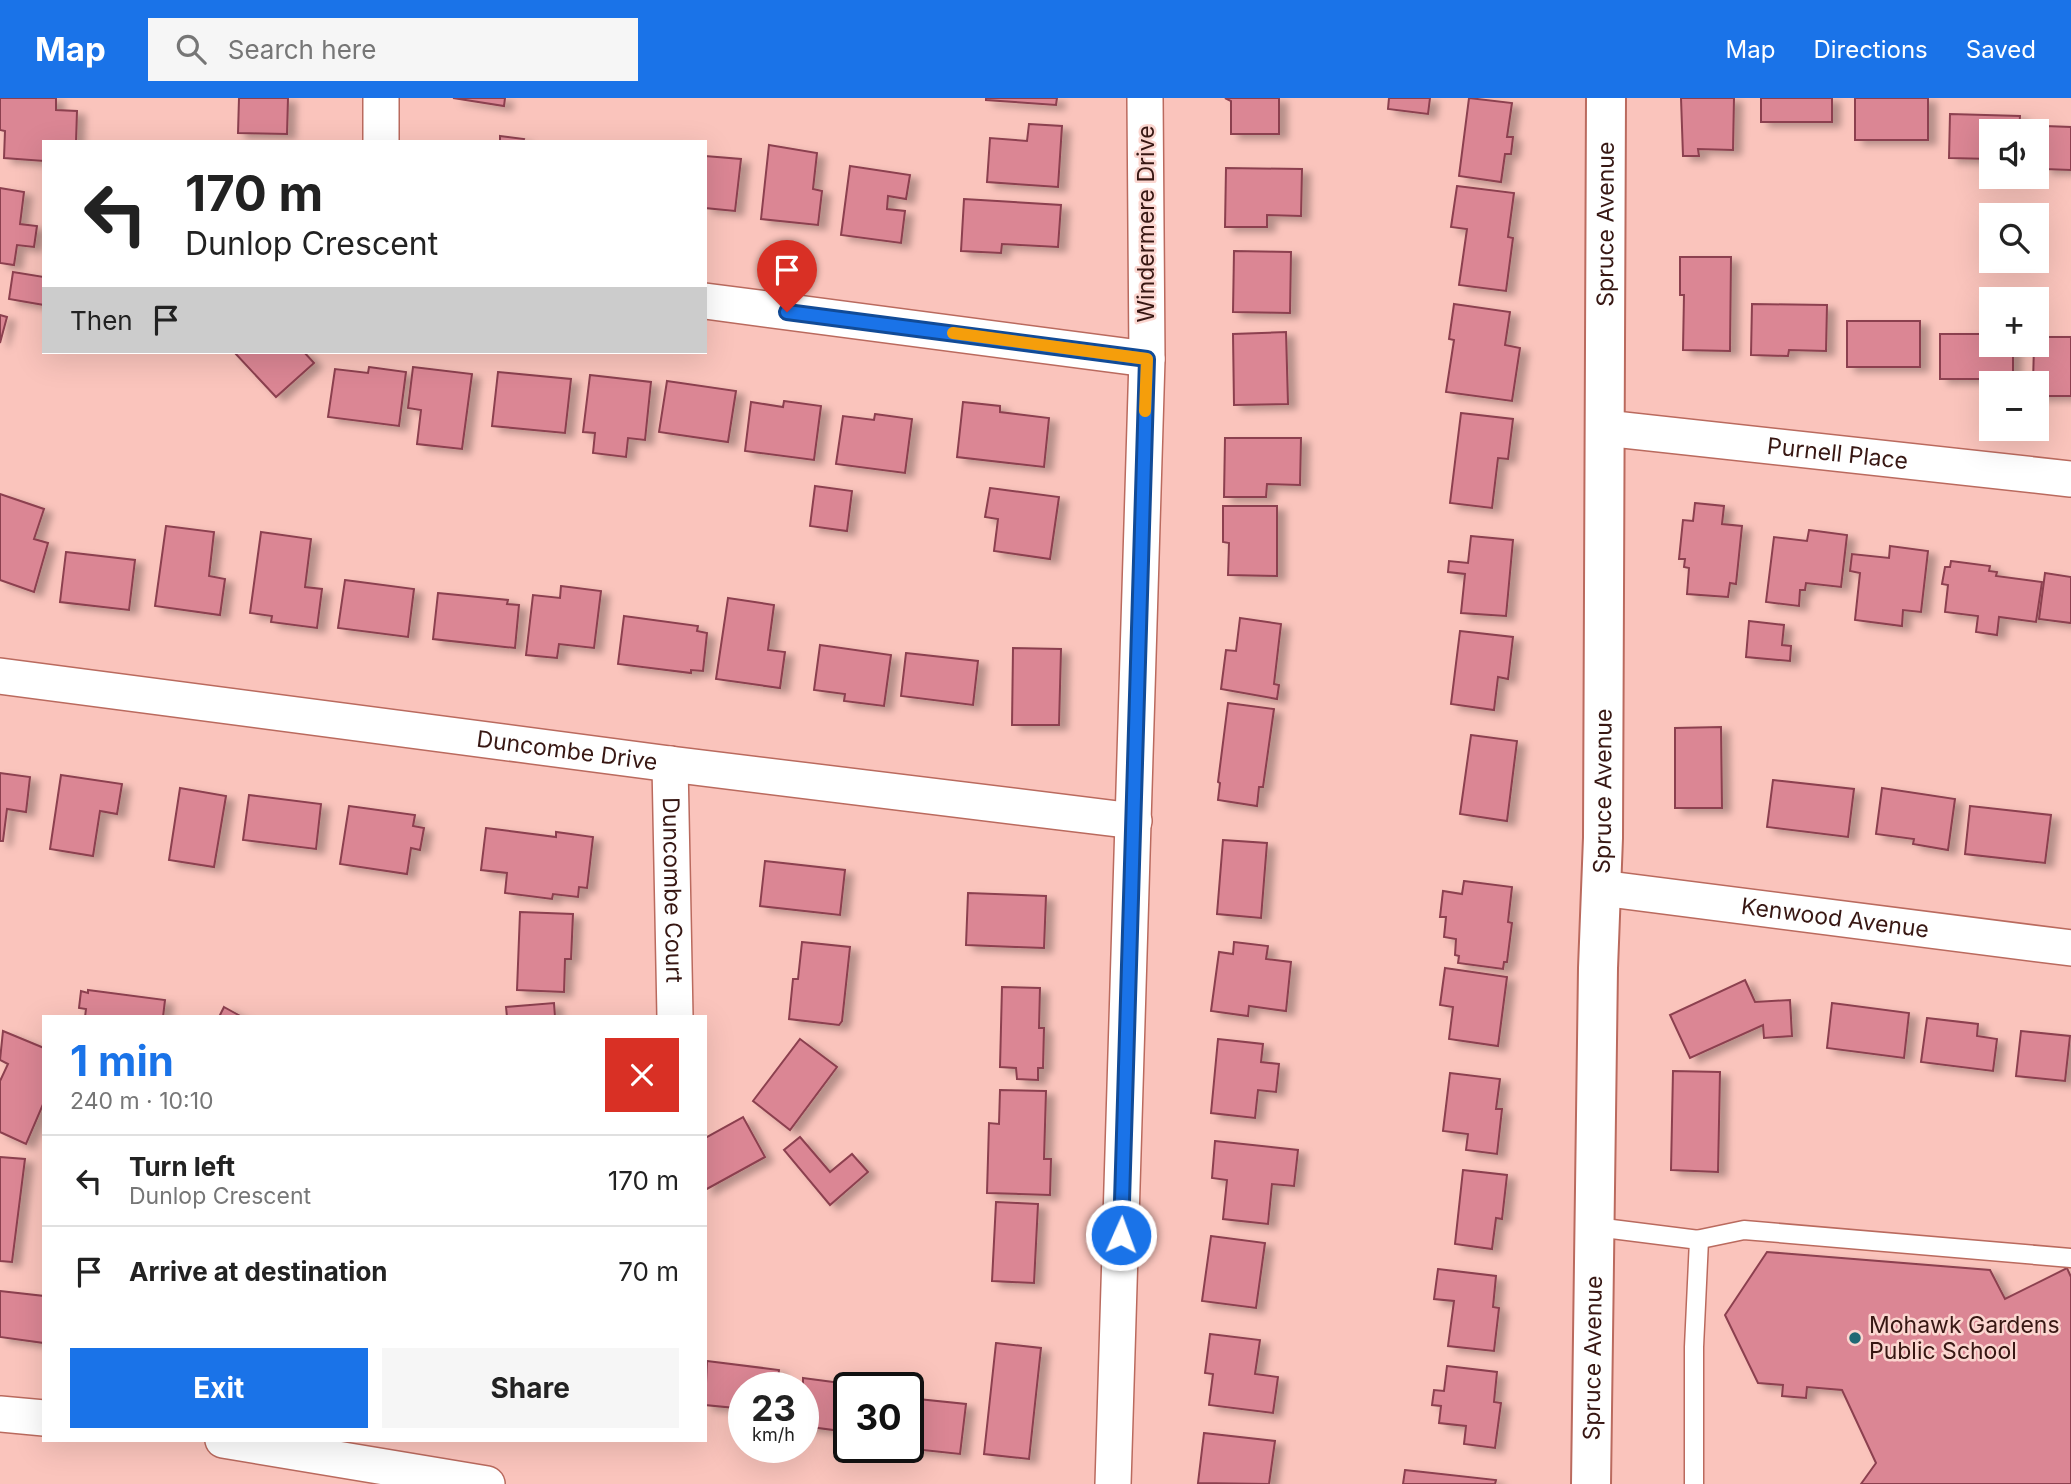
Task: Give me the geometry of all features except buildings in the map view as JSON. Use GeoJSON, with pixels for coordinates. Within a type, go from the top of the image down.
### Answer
{"type":"FeatureCollection","features":[{"type":"Feature","properties":{"kind":"street"},"geometry":{"type":"LineString","coordinates":[[381,98],[381,140]]}},
{"type":"Feature","properties":{"kind":"street","name":"Windermere Drive"},"geometry":{"type":"LineString","coordinates":[[1113,1484],[1147,359],[1145,98]]}},
{"type":"Feature","properties":{"kind":"street","name":"Spruce Avenue"},"geometry":{"type":"LineString","coordinates":[[1591,1484],[1601,888],[1606,98]]}},
{"type":"Feature","properties":{"kind":"street"},"geometry":{"type":"LineString","coordinates":[[707,302],[1147,359]]}},
{"type":"Feature","properties":{"kind":"street","name":"Purnell Place"},"geometry":{"type":"LineString","coordinates":[[1605,428],[2071,480]]}},
{"type":"Feature","properties":{"kind":"street","name":"Duncombe Drive"},"geometry":{"type":"LineString","coordinates":[[0,676],[670,764],[1134,821]]}},
{"type":"Feature","properties":{"kind":"street","name":"Duncombe Court"},"geometry":{"type":"LineString","coordinates":[[670,764],[675,1015]]}},
{"type":"Feature","properties":{"kind":"street","name":"Kenwood Avenue"},"geometry":{"type":"LineString","coordinates":[[1601,888],[2071,948]]}},
{"type":"Feature","properties":{"kind":"street"},"geometry":{"type":"LineString","coordinates":[[0,1413],[42,1418]]}},
{"type":"Feature","properties":{"kind":"street"},"geometry":{"type":"LineString","coordinates":[[235,1442],[487,1484]]}},
{"type":"Feature","properties":{"kind":"lane"},"geometry":{"type":"LineString","coordinates":[[1596,1227],[1696,1240],[1744,1230],[2071,1258]]}},
{"type":"Feature","properties":{"kind":"lane"},"geometry":{"type":"LineString","coordinates":[[1694,1484],[1694,1347],[1699,1240],[1696,1240]]}},
{"type":"Feature","properties":{"kind":"slow traffic"},"geometry":{"type":"LineString","coordinates":[[953,333],[1147,359],[1145,411]]}},
{"type":"Feature","properties":{"kind":"place","name":"Mohawk Gardens Public School"},"geometry":{"type":"Point","coordinates":[1855,1338]}},
{"type":"Feature","properties":{"kind":"route"},"geometry":{"type":"LineString","coordinates":[[787,312],[1147,359],[1121,1235]]}}]}
